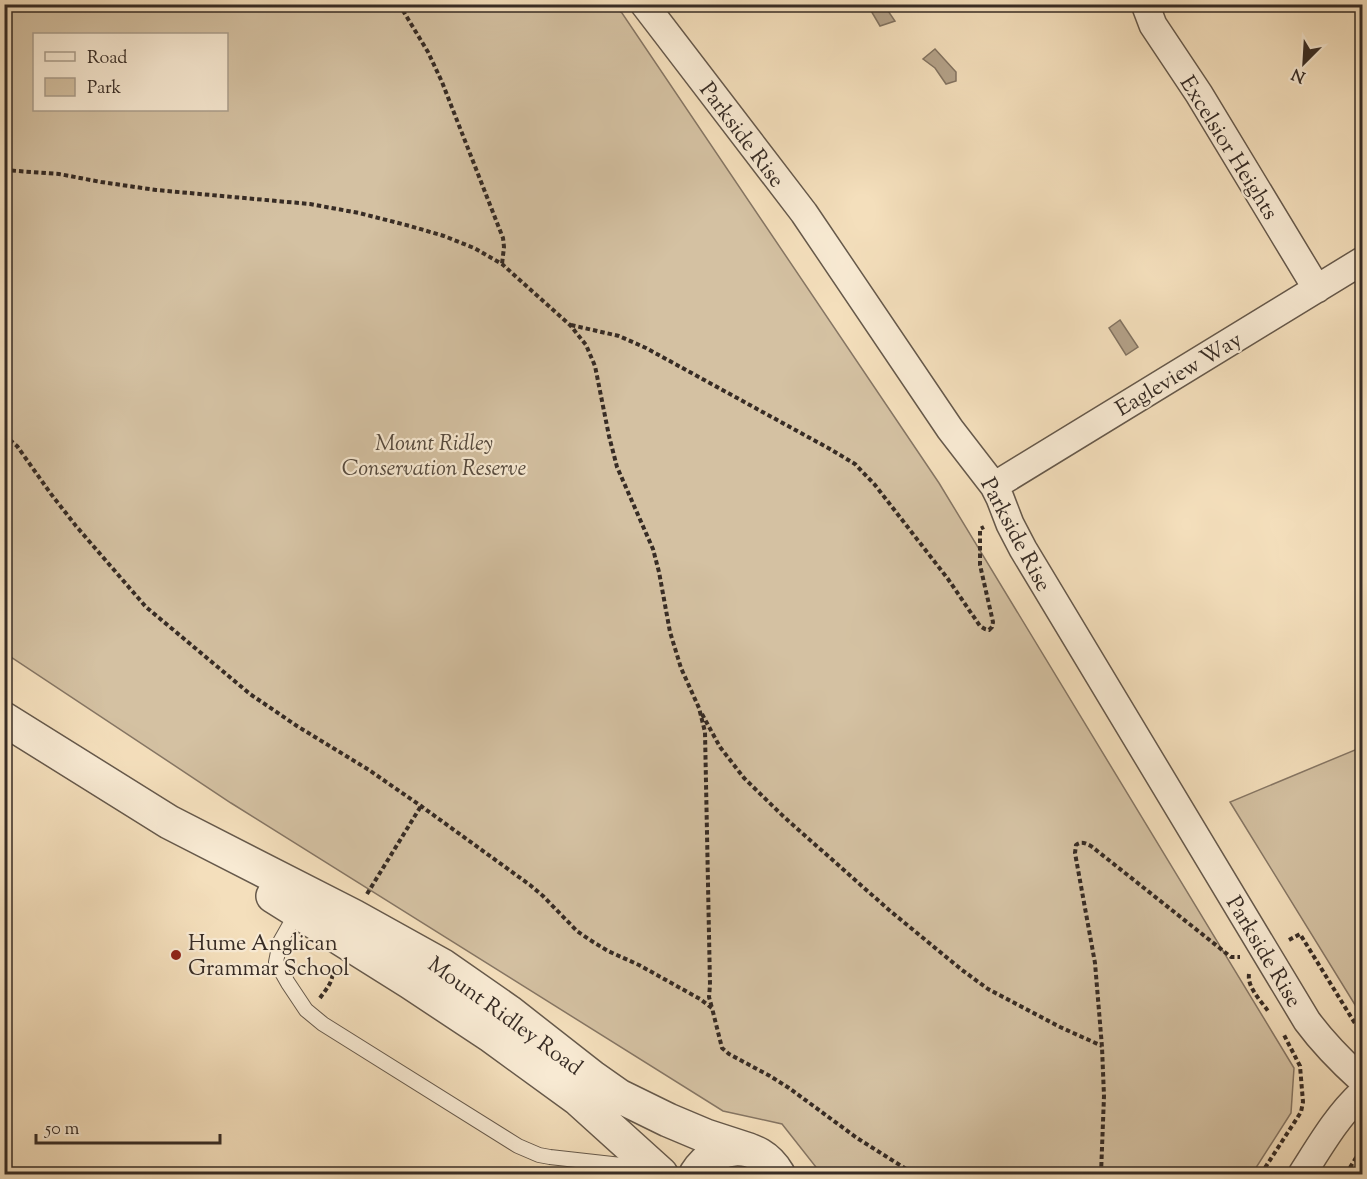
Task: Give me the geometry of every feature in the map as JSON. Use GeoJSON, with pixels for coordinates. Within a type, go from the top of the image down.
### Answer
{"type":"FeatureCollection","features":[{"type":"Feature","properties":{"kind":"street","name":"Parkside Rise"},"geometry":{"type":"LineString","coordinates":[[644,4],[804,213],[950,429],[994,486],[1029,560],[1256,954],[1322,1041],[1362,1080]]}},
{"type":"Feature","properties":{"kind":"street","name":"Excelsior Heights"},"geometry":{"type":"LineString","coordinates":[[1145,4],[1153,25],[1199,94],[1317,289]]}},
{"type":"Feature","properties":{"kind":"street","name":"Eagleview Way"},"geometry":{"type":"LineString","coordinates":[[994,486],[1362,261]]}},
{"type":"Feature","properties":{"kind":"street","name":"Mount Ridley Road"},"geometry":{"type":"LineString","coordinates":[[4,719],[169,822],[353,916],[443,966],[509,1012],[619,1096],[668,1120],[794,1174]]}},
{"type":"Feature","properties":{"kind":"street","name":"Mount Ridley Road"},"geometry":{"type":"LineString","coordinates":[[169,822],[230,868],[490,1035],[578,1099],[661,1174]]}},
{"type":"Feature","properties":{"kind":"street"},"geometry":{"type":"LineString","coordinates":[[1302,1174],[1335,1124],[1362,1093]]}},
{"type":"Feature","properties":{"kind":"street"},"geometry":{"type":"LineString","coordinates":[[696,1174],[706,1161],[719,1152],[734,1149],[764,1161]]}},
{"type":"Feature","properties":{"kind":"lane"},"geometry":{"type":"LineString","coordinates":[[297,912],[280,942],[276,962],[306,1010],[323,1024],[518,1146],[539,1155],[630,1166],[661,1174]]}},
{"type":"Feature","properties":{"kind":"path"},"geometry":{"type":"LineString","coordinates":[[399,4],[428,52],[442,82],[503,238],[502,264]]}},
{"type":"Feature","properties":{"kind":"path"},"geometry":{"type":"LineString","coordinates":[[4,170],[58,174],[156,190],[310,204],[359,213],[444,236],[474,248],[502,264],[570,325],[586,345],[595,366],[617,467],[653,549],[660,572],[670,632],[681,668],[720,747],[744,778],[784,817],[889,910],[962,970],[988,989],[1102,1047]]}},
{"type":"Feature","properties":{"kind":"path"},"geometry":{"type":"LineString","coordinates":[[570,325],[619,336],[646,348],[830,448],[855,464],[882,494],[948,579],[980,626],[989,630],[993,622],[980,566],[980,530],[991,523],[1010,524]]}},
{"type":"Feature","properties":{"kind":"path"},"geometry":{"type":"LineString","coordinates":[[4,435],[17,446],[63,510],[129,589],[146,607],[241,687],[297,726],[422,806],[530,885],[577,931],[590,940],[650,970],[712,1008]]}},
{"type":"Feature","properties":{"kind":"path"},"geometry":{"type":"LineString","coordinates":[[699,708],[705,732],[709,997],[722,1048],[789,1088],[857,1138],[914,1174]]}},
{"type":"Feature","properties":{"kind":"path"},"geometry":{"type":"LineString","coordinates":[[1101,1174],[1104,1096],[1102,1047],[1095,963],[1075,853],[1076,845],[1079,843],[1091,846],[1231,957],[1256,954],[1300,934],[1356,1025],[1362,1024]]}},
{"type":"Feature","properties":{"kind":"path"},"geometry":{"type":"LineString","coordinates":[[1256,954],[1250,964],[1248,978],[1273,1018]]}},
{"type":"Feature","properties":{"kind":"path"},"geometry":{"type":"LineString","coordinates":[[1261,1174],[1296,1122],[1303,1102],[1300,1066],[1279,1027]]}},
{"type":"Feature","properties":{"kind":"path"},"geometry":{"type":"LineString","coordinates":[[1346,1174],[1362,1148]]}},
{"type":"Feature","properties":{"kind":"green space","name":"Mount Ridley Conservation Reserve"},"geometry":{"type":"Polygon","coordinates":[[[5,5],[611,5],[622,13],[939,483],[1294,1068],[1291,1113],[1252,1174],[825,1174],[819,1171],[782,1124],[723,1111],[231,803],[5,653],[5,5]]]}},
{"type":"Feature","properties":{"kind":"green space"},"geometry":{"type":"Polygon","coordinates":[[[1362,747],[1362,1009],[1357,1008],[1230,802],[1362,747]]]}},
{"type":"Feature","properties":{"kind":"shaded area"},"geometry":{"type":"Polygon","coordinates":[[[866,5],[884,5],[895,21],[880,26],[866,5]]]}},
{"type":"Feature","properties":{"kind":"shaded area"},"geometry":{"type":"Polygon","coordinates":[[[935,49],[956,72],[956,81],[946,84],[935,68],[923,59],[935,49]]]}},
{"type":"Feature","properties":{"kind":"shaded area"},"geometry":{"type":"Polygon","coordinates":[[[1120,320],[1138,347],[1126,355],[1109,328],[1120,320]]]}},
{"type":"Feature","properties":{"kind":"place","name":"Hume Anglican Grammar School"},"geometry":{"type":"Point","coordinates":[176,955]}}]}
